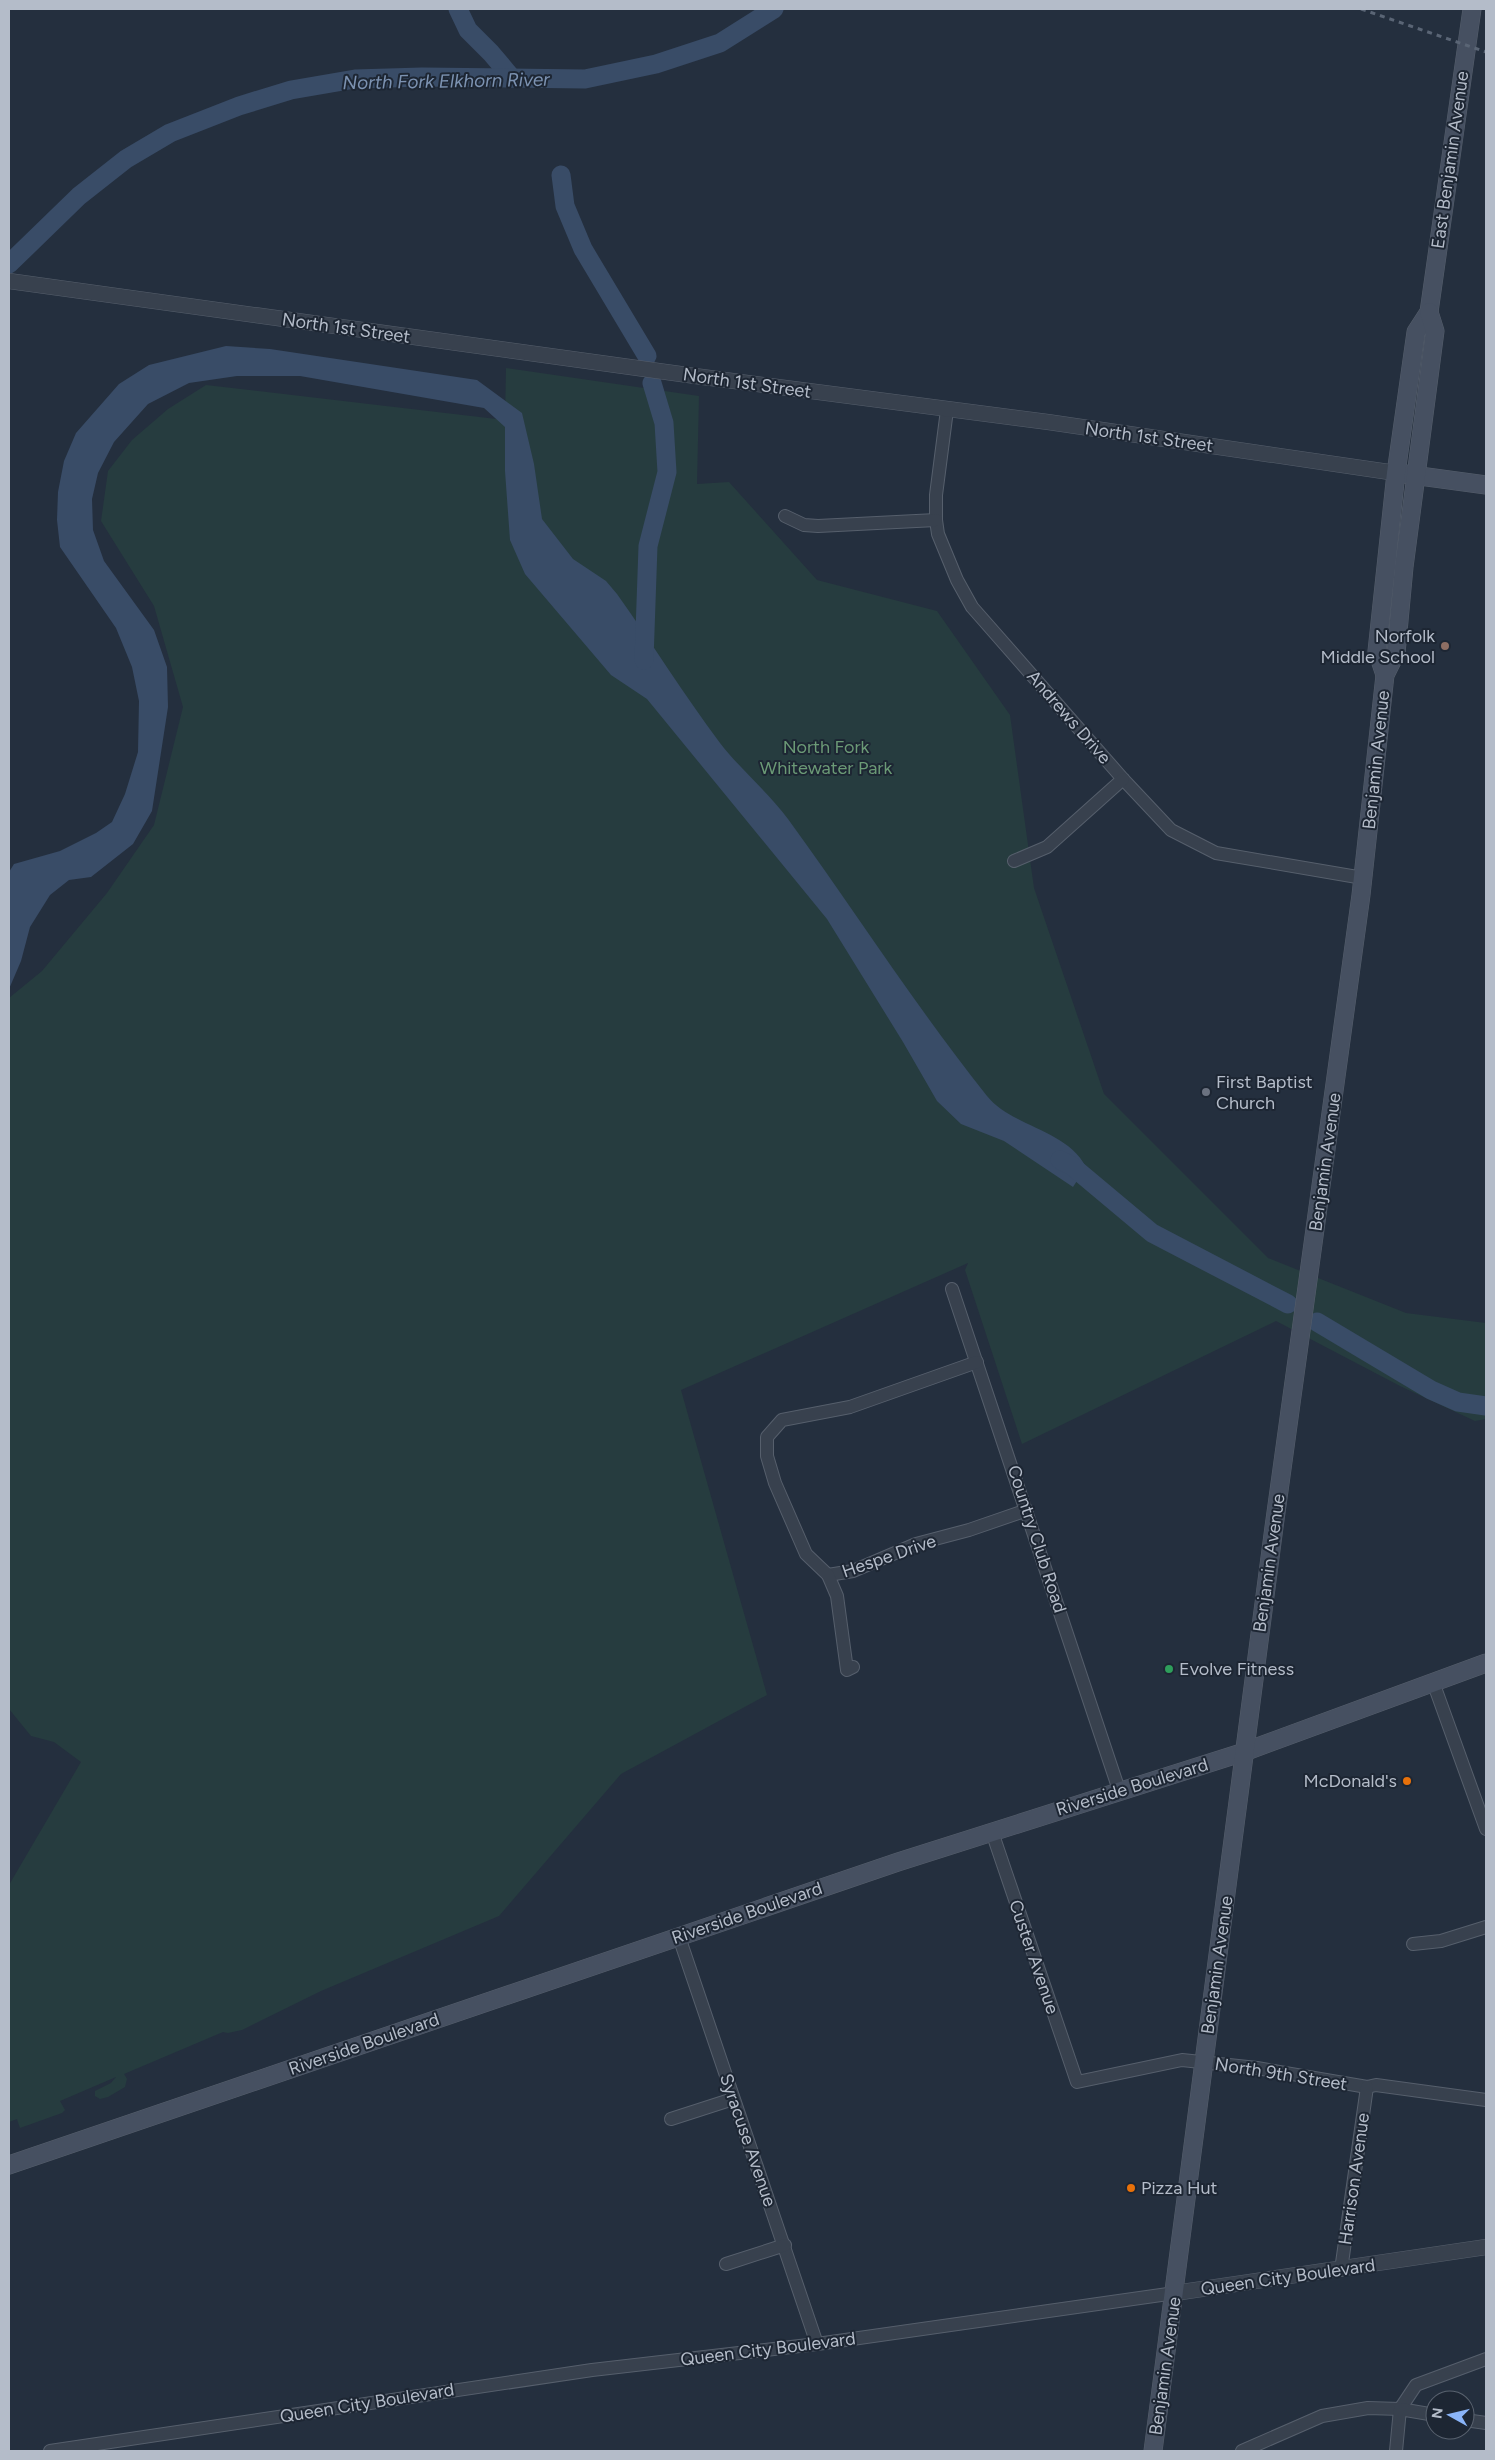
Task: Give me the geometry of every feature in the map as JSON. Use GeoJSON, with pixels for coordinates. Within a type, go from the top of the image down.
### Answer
{"type":"FeatureCollection","features":[{"type":"Feature","properties":{"kind":"main road","name":"East Benjamin Avenue"},"geometry":{"type":"LineString","coordinates":[[1396,473],[1416,332],[1429,312],[1472,9]]}},
{"type":"Feature","properties":{"kind":"main road","name":"East Benjamin Avenue"},"geometry":{"type":"LineString","coordinates":[[1416,476],[1435,331],[1429,312]]}},
{"type":"Feature","properties":{"kind":"main road","name":"North 1st Street"},"geometry":{"type":"LineString","coordinates":[[1396,473],[1486,485]]}},
{"type":"Feature","properties":{"kind":"main road","name":"Benjamin Avenue"},"geometry":{"type":"LineString","coordinates":[[1385,675],[1377,651],[1396,473]]}},
{"type":"Feature","properties":{"kind":"main road","name":"Benjamin Avenue"},"geometry":{"type":"LineString","coordinates":[[1154,2451],[1244,1752],[1363,878],[1385,675],[1396,653],[1416,476]]}},
{"type":"Feature","properties":{"kind":"main road","name":"Riverside Boulevard"},"geometry":{"type":"LineString","coordinates":[[9,2165],[679,1936],[1119,1790],[1244,1752],[1486,1663]]}},
{"type":"Feature","properties":{"kind":"street","name":"North 1st Street"},"geometry":{"type":"LineString","coordinates":[[9,281],[947,410],[1048,422],[1396,473]]}},
{"type":"Feature","properties":{"kind":"street","name":"Andrews Drive"},"geometry":{"type":"LineString","coordinates":[[947,410],[936,495],[936,520],[938,534],[957,580],[972,607],[1123,779],[1171,830],[1216,853],[1363,878]]}},
{"type":"Feature","properties":{"kind":"street"},"geometry":{"type":"LineString","coordinates":[[785,516],[804,524],[818,526],[936,520]]}},
{"type":"Feature","properties":{"kind":"street"},"geometry":{"type":"LineString","coordinates":[[1014,861],[1047,847],[1123,779]]}},
{"type":"Feature","properties":{"kind":"street","name":"Country Club Road"},"geometry":{"type":"LineString","coordinates":[[952,1289],[1119,1790]]}},
{"type":"Feature","properties":{"kind":"street","name":"Hespe Drive"},"geometry":{"type":"LineString","coordinates":[[977,1362],[850,1407],[782,1420],[769,1432],[767,1437],[767,1456],[775,1483],[806,1554],[828,1575],[853,1571],[916,1544],[969,1530],[1027,1510]]}},
{"type":"Feature","properties":{"kind":"street"},"geometry":{"type":"LineString","coordinates":[[828,1575],[836,1596],[847,1670],[853,1667]]}},
{"type":"Feature","properties":{"kind":"street"},"geometry":{"type":"LineString","coordinates":[[1433,1682],[1486,1829]]}},
{"type":"Feature","properties":{"kind":"street","name":"Custer Avenue"},"geometry":{"type":"LineString","coordinates":[[992,1832],[1077,2082]]}},
{"type":"Feature","properties":{"kind":"street"},"geometry":{"type":"LineString","coordinates":[[1413,1944],[1441,1942],[1486,1927]]}},
{"type":"Feature","properties":{"kind":"street","name":"Syracuse Avenue"},"geometry":{"type":"LineString","coordinates":[[679,1936],[817,2344]]}},
{"type":"Feature","properties":{"kind":"street","name":"North 9th Street"},"geometry":{"type":"LineString","coordinates":[[1077,2082],[1182,2060],[1257,2068],[1367,2087],[1376,2085],[1486,2100]]}},
{"type":"Feature","properties":{"kind":"street","name":"Harrison Avenue"},"geometry":{"type":"LineString","coordinates":[[1341,2270],[1367,2087]]}},
{"type":"Feature","properties":{"kind":"street"},"geometry":{"type":"LineString","coordinates":[[671,2119],[733,2099]]}},
{"type":"Feature","properties":{"kind":"street"},"geometry":{"type":"LineString","coordinates":[[726,2264],[785,2245]]}},
{"type":"Feature","properties":{"kind":"street","name":"Queen City Boulevard"},"geometry":{"type":"LineString","coordinates":[[50,2451],[582,2372],[817,2344],[1341,2270],[1486,2247]]}},
{"type":"Feature","properties":{"kind":"street"},"geometry":{"type":"LineString","coordinates":[[1396,2451],[1400,2409],[1416,2384],[1486,2359]]}},
{"type":"Feature","properties":{"kind":"street"},"geometry":{"type":"LineString","coordinates":[[1243,2451],[1322,2416],[1368,2408],[1400,2409],[1425,2413]]}},
{"type":"Feature","properties":{"kind":"green space","name":"North Fork Whitewater Park"},"geometry":{"type":"Polygon","coordinates":[[[506,368],[699,396],[697,484],[729,482],[817,580],[937,611],[1010,715],[1034,888],[1104,1094],[1268,1258],[1406,1313],[1486,1323],[1486,1419],[1475,1421],[1400,1386],[1276,1321],[1022,1444],[965,1270],[968,1263],[681,1390],[767,1695],[621,1774],[499,1916],[321,1991],[242,2030],[228,2033],[223,2032],[124,2074],[127,2079],[125,2087],[108,2097],[100,2099],[95,2096],[95,2091],[111,2083],[116,2077],[60,2101],[65,2110],[62,2113],[20,2128],[17,2119],[9,2122],[9,1885],[81,1762],[54,1742],[31,1736],[9,1709],[9,998],[42,971],[107,893],[154,825],[183,707],[154,606],[101,521],[108,471],[132,440],[168,409],[206,385],[505,420],[506,368]]]}},
{"type":"Feature","properties":{"kind":"water"},"geometry":{"type":"Polygon","coordinates":[[[226,346],[270,349],[477,380],[522,413],[534,464],[542,519],[573,559],[606,581],[617,594],[720,743],[788,819],[910,994],[987,1096],[1010,1115],[1066,1144],[1077,1154],[1086,1167],[1073,1187],[1004,1141],[961,1124],[937,1101],[827,919],[647,699],[611,675],[525,574],[510,540],[505,471],[505,427],[484,408],[300,376],[237,376],[189,383],[148,404],[114,442],[98,473],[92,499],[93,530],[104,561],[154,630],[167,667],[168,707],[152,811],[133,844],[91,877],[69,880],[50,895],[30,927],[21,961],[9,989],[9,872],[14,864],[60,851],[96,833],[112,822],[125,794],[138,752],[139,701],[132,667],[116,628],[60,547],[57,520],[58,492],[64,461],[76,433],[119,384],[149,365],[226,346]]]}},
{"type":"Feature","properties":{"kind":"waterway"},"geometry":{"type":"LineString","coordinates":[[458,9],[468,30],[512,78]]}},
{"type":"Feature","properties":{"kind":"waterway","name":"North Fork Elkhorn River"},"geometry":{"type":"LineString","coordinates":[[9,264],[79,196],[126,159],[170,133],[239,106],[291,90],[355,79],[422,77],[585,79],[656,64],[720,43],[774,9]]}},
{"type":"Feature","properties":{"kind":"waterway"},"geometry":{"type":"LineString","coordinates":[[561,175],[565,206],[583,249],[647,356]]}},
{"type":"Feature","properties":{"kind":"waterway"},"geometry":{"type":"LineString","coordinates":[[644,660],[648,546],[667,472],[664,423],[652,383]]}},
{"type":"Feature","properties":{"kind":"waterway"},"geometry":{"type":"LineString","coordinates":[[1060,1160],[1072,1166],[1152,1233],[1288,1304]]}},
{"type":"Feature","properties":{"kind":"waterway"},"geometry":{"type":"LineString","coordinates":[[1317,1322],[1431,1390],[1458,1402],[1486,1406]]}},
{"type":"Feature","properties":{"kind":"railway"},"geometry":{"type":"LineString","coordinates":[[1361,9],[1486,52]]}},
{"type":"Feature","properties":{"kind":"place","name":"Norfolk Middle School"},"geometry":{"type":"Point","coordinates":[1445,646]}},
{"type":"Feature","properties":{"kind":"place","name":"First Baptist Church"},"geometry":{"type":"Point","coordinates":[1206,1092]}},
{"type":"Feature","properties":{"kind":"place","name":"Evolve Fitness"},"geometry":{"type":"Point","coordinates":[1169,1669]}},
{"type":"Feature","properties":{"kind":"place","name":"McDonald's"},"geometry":{"type":"Point","coordinates":[1407,1781]}},
{"type":"Feature","properties":{"kind":"place","name":"Pizza Hut"},"geometry":{"type":"Point","coordinates":[1131,2188]}}]}
